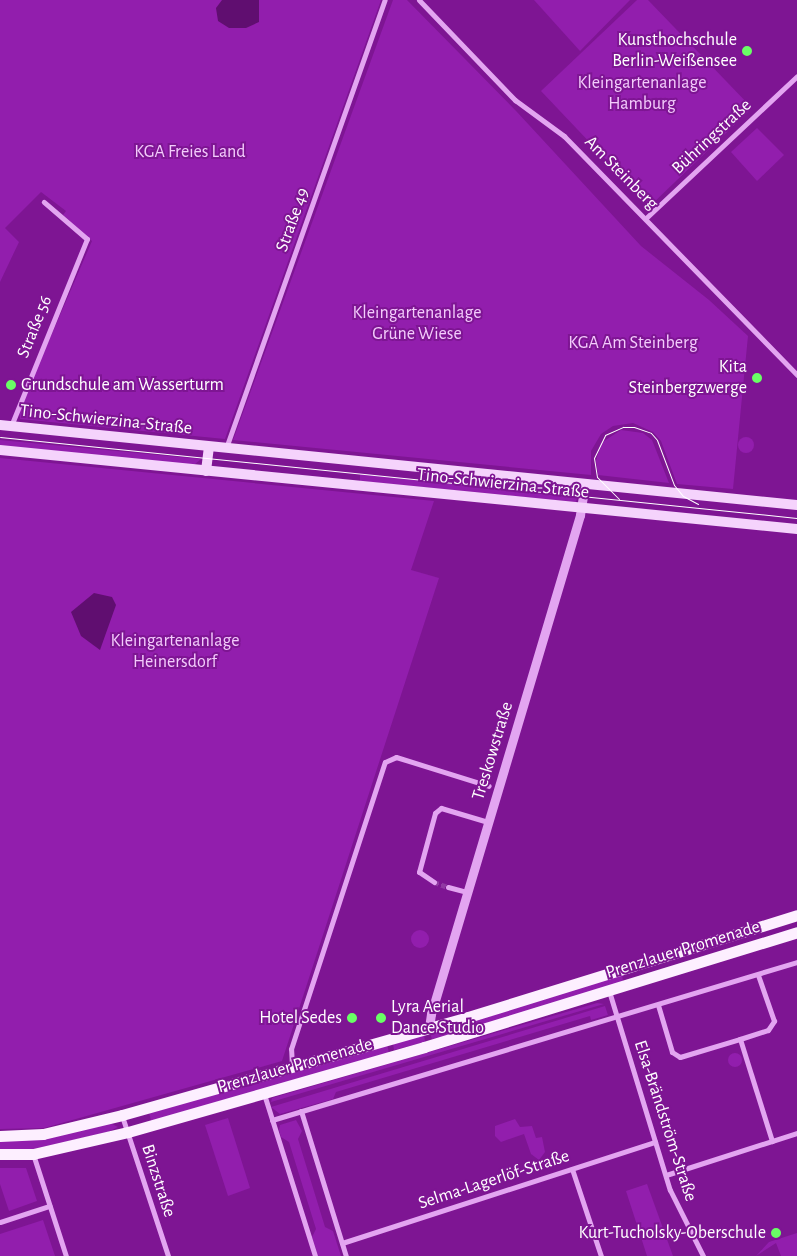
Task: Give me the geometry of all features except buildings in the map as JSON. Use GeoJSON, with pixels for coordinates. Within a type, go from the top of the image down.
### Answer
{"type":"FeatureCollection","features":[{"type":"Feature","properties":{"kind":"main road","name":"Tino-Schwierzina-Straße"},"geometry":{"type":"LineString","coordinates":[[0,425],[209,448],[797,504]]}},
{"type":"Feature","properties":{"kind":"main road","name":"Tino-Schwierzina-Straße"},"geometry":{"type":"LineString","coordinates":[[206,471],[209,448]]}},
{"type":"Feature","properties":{"kind":"main road","name":"Tino-Schwierzina-Straße"},"geometry":{"type":"LineString","coordinates":[[0,450],[797,529]]}},
{"type":"Feature","properties":{"kind":"main road","name":"Prenzlauer Promenade"},"geometry":{"type":"LineString","coordinates":[[0,1136],[43,1134],[122,1115],[429,1028],[797,915]]}},
{"type":"Feature","properties":{"kind":"main road","name":"Prenzlauer Promenade"},"geometry":{"type":"LineString","coordinates":[[0,1154],[33,1154],[128,1132],[609,991],[797,932]]}},
{"type":"Feature","properties":{"kind":"street","name":"Straße 49"},"geometry":{"type":"LineString","coordinates":[[225,449],[385,0]]}},
{"type":"Feature","properties":{"kind":"street","name":"Am Steinberg"},"geometry":{"type":"LineString","coordinates":[[419,0],[515,100],[564,136],[797,375]]}},
{"type":"Feature","properties":{"kind":"street","name":"Bühringstraße"},"geometry":{"type":"LineString","coordinates":[[646,218],[797,76]]}},
{"type":"Feature","properties":{"kind":"street","name":"Straße 56"},"geometry":{"type":"LineString","coordinates":[[11,427],[86,239],[44,202]]}},
{"type":"Feature","properties":{"kind":"street","name":"Treskowstraße"},"geometry":{"type":"LineString","coordinates":[[429,1028],[467,892],[582,508],[584,484]]}},
{"type":"Feature","properties":{"kind":"street"},"geometry":{"type":"LineString","coordinates":[[292,1067],[291,1049],[385,762],[396,757],[489,786]]}},
{"type":"Feature","properties":{"kind":"street"},"geometry":{"type":"LineString","coordinates":[[434,882],[419,872],[435,813],[441,808],[488,822]]}},
{"type":"Feature","properties":{"kind":"street"},"geometry":{"type":"LineString","coordinates":[[448,886],[467,892]]}},
{"type":"Feature","properties":{"kind":"street"},"geometry":{"type":"LineString","coordinates":[[272,1120],[797,963]]}},
{"type":"Feature","properties":{"kind":"street"},"geometry":{"type":"LineString","coordinates":[[658,1005],[672,1052],[680,1057],[740,1039],[768,1030],[774,1021],[758,974]]}},
{"type":"Feature","properties":{"kind":"street","name":"Elsa-Brändström-Straße"},"geometry":{"type":"LineString","coordinates":[[609,991],[666,1174],[686,1226],[703,1256]]}},
{"type":"Feature","properties":{"kind":"street"},"geometry":{"type":"LineString","coordinates":[[740,1039],[772,1141]]}},
{"type":"Feature","properties":{"kind":"street"},"geometry":{"type":"LineString","coordinates":[[264,1093],[314,1256]]}},
{"type":"Feature","properties":{"kind":"street"},"geometry":{"type":"LineString","coordinates":[[301,1111],[346,1256]]}},
{"type":"Feature","properties":{"kind":"street","name":"Binzstraße"},"geometry":{"type":"LineString","coordinates":[[122,1115],[168,1256]]}},
{"type":"Feature","properties":{"kind":"street"},"geometry":{"type":"LineString","coordinates":[[666,1174],[797,1133]]}},
{"type":"Feature","properties":{"kind":"street","name":"Selma-Lagerlöf-Straße"},"geometry":{"type":"LineString","coordinates":[[342,1243],[655,1142]]}},
{"type":"Feature","properties":{"kind":"street"},"geometry":{"type":"LineString","coordinates":[[33,1154],[66,1256]]}},
{"type":"Feature","properties":{"kind":"street"},"geometry":{"type":"LineString","coordinates":[[572,1169],[601,1256]]}},
{"type":"Feature","properties":{"kind":"street"},"geometry":{"type":"LineString","coordinates":[[0,1222],[49,1206]]}},
{"type":"Feature","properties":{"kind":"green space","name":"KGA Freies Land"},"geometry":{"type":"Polygon","coordinates":[[[0,0],[381,0],[225,439],[20,419],[19,410],[92,241],[63,215],[66,211],[41,192],[5,228],[19,242],[0,282],[0,0]]]}},
{"type":"Feature","properties":{"kind":"green space","name":"Kleingartenanlage Grüne Wiese"},"geometry":{"type":"Polygon","coordinates":[[[393,0],[407,0],[517,112],[641,246],[709,300],[748,336],[733,489],[677,484],[661,441],[653,432],[633,423],[613,426],[601,434],[591,451],[591,475],[233,440],[393,0]]]}},
{"type":"Feature","properties":{"kind":"green space"},"geometry":{"type":"Polygon","coordinates":[[[534,0],[630,0],[580,51],[534,0]]]}},
{"type":"Feature","properties":{"kind":"green space","name":"Kleingartenanlage Hamburg"},"geometry":{"type":"Polygon","coordinates":[[[637,0],[648,0],[752,108],[650,206],[541,91],[637,0]]]}},
{"type":"Feature","properties":{"kind":"green space"},"geometry":{"type":"Polygon","coordinates":[[[757,128],[784,155],[757,181],[731,152],[757,128]]]}},
{"type":"Feature","properties":{"kind":"green space"},"geometry":{"type":"Polygon","coordinates":[[[621,430],[643,433],[652,440],[669,483],[598,475],[596,461],[601,443],[621,430]]]}},
{"type":"Feature","properties":{"kind":"green space"},"geometry":{"type":"Polygon","coordinates":[[[746,437],[754,445],[746,453],[738,445],[746,437]]]}},
{"type":"Feature","properties":{"kind":"green space"},"geometry":{"type":"Polygon","coordinates":[[[0,440],[201,459],[194,465],[0,446],[0,440]]]}},
{"type":"Feature","properties":{"kind":"green space","name":"Kleingartenanlage Heinersdorf"},"geometry":{"type":"Polygon","coordinates":[[[0,458],[434,501],[411,570],[439,578],[282,1061],[44,1128],[0,1129],[0,458]]]}},
{"type":"Feature","properties":{"kind":"green space"},"geometry":{"type":"Polygon","coordinates":[[[437,473],[578,487],[578,490],[436,476],[437,473]]]}},
{"type":"Feature","properties":{"kind":"green space"},"geometry":{"type":"Polygon","coordinates":[[[360,474],[577,498],[576,502],[360,481],[360,474]]]}},
{"type":"Feature","properties":{"kind":"green space"},"geometry":{"type":"Polygon","coordinates":[[[420,930],[426,933],[429,939],[426,945],[420,948],[414,945],[411,939],[414,933],[420,930]]]}},
{"type":"Feature","properties":{"kind":"green space"},"geometry":{"type":"Polygon","coordinates":[[[622,974],[623,982],[460,1032],[458,1023],[622,974]]]}},
{"type":"Feature","properties":{"kind":"green space"},"geometry":{"type":"Polygon","coordinates":[[[597,1003],[604,1004],[271,1102],[272,1098],[597,1003]]]}},
{"type":"Feature","properties":{"kind":"green space"},"geometry":{"type":"Polygon","coordinates":[[[605,1006],[608,1015],[591,1020],[590,1016],[336,1092],[333,1099],[280,1114],[271,1107],[605,1006]]]}},
{"type":"Feature","properties":{"kind":"green space"},"geometry":{"type":"Polygon","coordinates":[[[455,1026],[457,1032],[432,1039],[430,1033],[455,1026]]]}},
{"type":"Feature","properties":{"kind":"green space"},"geometry":{"type":"Polygon","coordinates":[[[424,1034],[425,1042],[394,1050],[393,1043],[424,1034]]]}},
{"type":"Feature","properties":{"kind":"green space"},"geometry":{"type":"Polygon","coordinates":[[[387,1044],[389,1053],[151,1121],[149,1112],[387,1044]]]}},
{"type":"Feature","properties":{"kind":"green space"},"geometry":{"type":"Polygon","coordinates":[[[735,1053],[740,1055],[742,1060],[740,1065],[735,1067],[730,1065],[728,1060],[730,1055],[735,1053]]]}},
{"type":"Feature","properties":{"kind":"green space"},"geometry":{"type":"Polygon","coordinates":[[[228,1118],[250,1188],[228,1196],[205,1125],[228,1118]]]}},
{"type":"Feature","properties":{"kind":"green space"},"geometry":{"type":"Polygon","coordinates":[[[515,1119],[520,1127],[532,1126],[536,1138],[542,1137],[545,1152],[539,1160],[531,1154],[524,1134],[501,1142],[495,1136],[495,1126],[515,1119]]]}},
{"type":"Feature","properties":{"kind":"green space"},"geometry":{"type":"Polygon","coordinates":[[[296,1120],[302,1131],[298,1139],[325,1227],[333,1231],[341,1256],[318,1256],[312,1237],[316,1229],[289,1142],[281,1137],[279,1130],[280,1125],[296,1120]]]}},
{"type":"Feature","properties":{"kind":"green space"},"geometry":{"type":"Polygon","coordinates":[[[110,1123],[118,1127],[108,1132],[29,1150],[0,1150],[0,1139],[110,1123]]]}},
{"type":"Feature","properties":{"kind":"green space"},"geometry":{"type":"Polygon","coordinates":[[[0,1168],[26,1168],[37,1201],[9,1211],[0,1184],[0,1168]]]}},
{"type":"Feature","properties":{"kind":"green space"},"geometry":{"type":"Polygon","coordinates":[[[647,1184],[673,1256],[647,1256],[626,1191],[647,1184]]]}},
{"type":"Feature","properties":{"kind":"green space"},"geometry":{"type":"Polygon","coordinates":[[[43,1220],[55,1256],[0,1256],[0,1234],[43,1220]]]}},
{"type":"Feature","properties":{"kind":"green space"},"geometry":{"type":"Polygon","coordinates":[[[797,1233],[797,1256],[781,1256],[776,1243],[756,1256],[769,1242],[797,1233]]]}},
{"type":"Feature","properties":{"kind":"shaded area"},"geometry":{"type":"Polygon","coordinates":[[[222,0],[259,0],[259,22],[246,28],[229,28],[218,21],[216,8],[222,0]]]}},
{"type":"Feature","properties":{"kind":"shaded area"},"geometry":{"type":"Polygon","coordinates":[[[94,593],[112,597],[116,605],[100,650],[81,636],[71,612],[94,593]]]}},
{"type":"Feature","properties":{"kind":"tunnel"},"geometry":{"type":"LineString","coordinates":[[434,882],[448,887]]}},
{"type":"Feature","properties":{"kind":"tram line"},"geometry":{"type":"LineString","coordinates":[[619,499],[597,477],[594,458],[605,435],[623,427],[634,427],[651,433],[657,440],[674,485],[683,496],[698,504]]}},
{"type":"Feature","properties":{"kind":"tram line"},"geometry":{"type":"LineString","coordinates":[[0,437],[797,518]]}},
{"type":"Feature","properties":{"kind":"place","name":"Kunsthochschule Berlin-Weißensee"},"geometry":{"type":"Point","coordinates":[747,51]}},
{"type":"Feature","properties":{"kind":"place","name":"Kita Steinbergzwerge"},"geometry":{"type":"Point","coordinates":[757,378]}},
{"type":"Feature","properties":{"kind":"place","name":"Grundschule am Wasserturm"},"geometry":{"type":"Point","coordinates":[11,385]}},
{"type":"Feature","properties":{"kind":"place","name":"Hotel Sedes"},"geometry":{"type":"Point","coordinates":[352,1018]}},
{"type":"Feature","properties":{"kind":"place","name":"Lyra Aerial Dance Studio"},"geometry":{"type":"Point","coordinates":[381,1018]}},
{"type":"Feature","properties":{"kind":"place","name":"Kurt-Tucholsky-Oberschule"},"geometry":{"type":"Point","coordinates":[776,1233]}},
{"type":"Feature","properties":{"kind":"park label","name":"KGA Am Steinberg"},"geometry":{"type":"Point","coordinates":[633,343]}}]}
